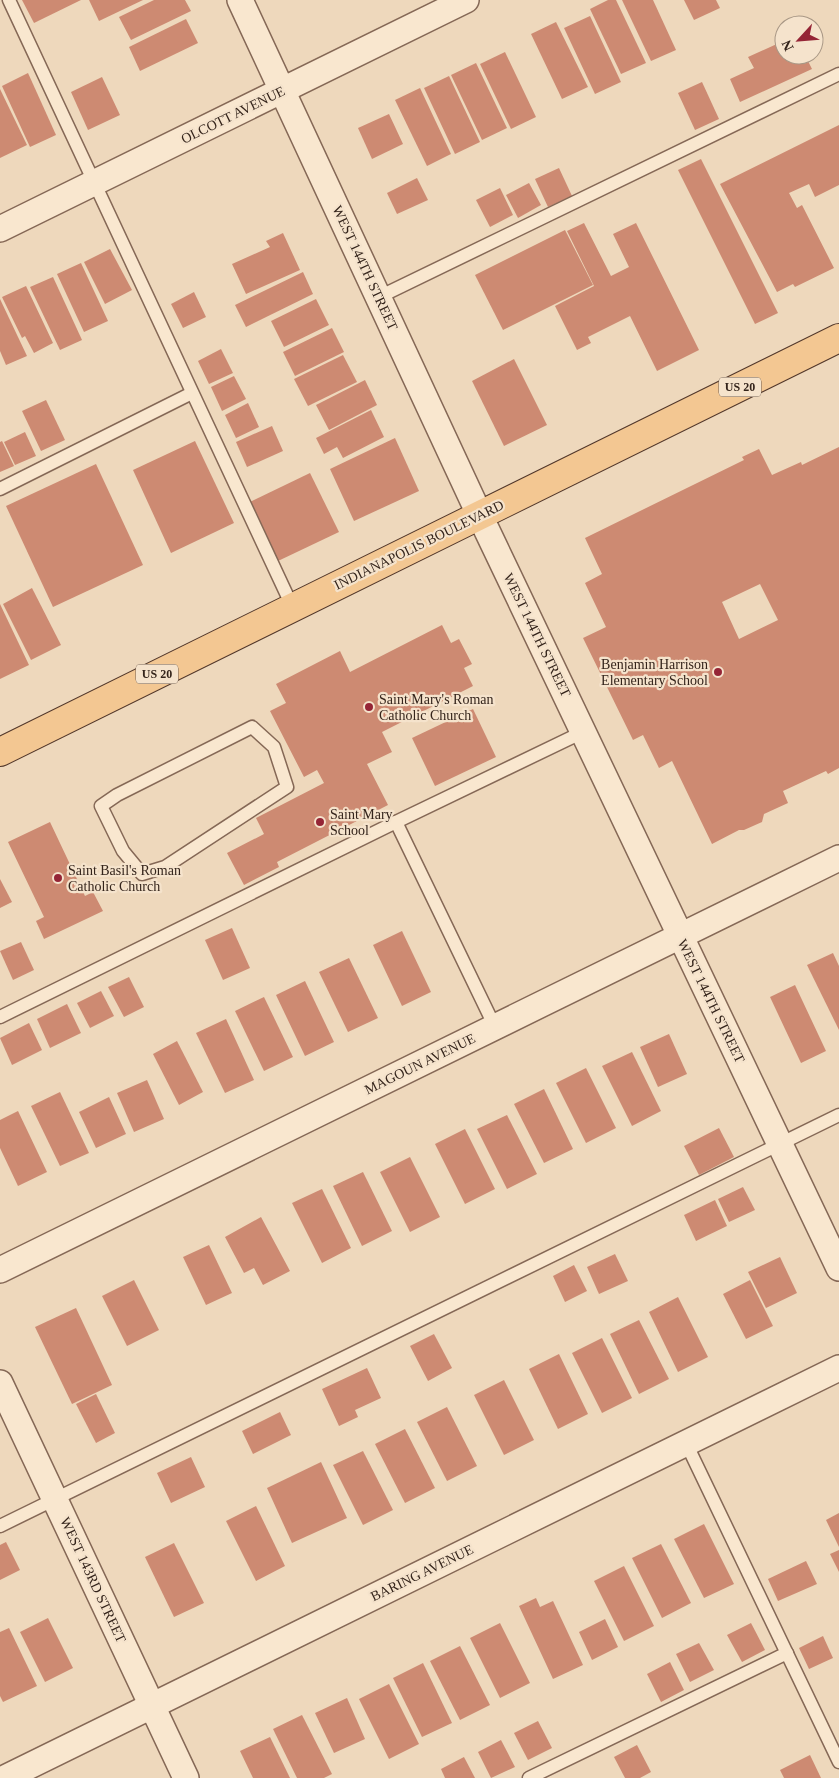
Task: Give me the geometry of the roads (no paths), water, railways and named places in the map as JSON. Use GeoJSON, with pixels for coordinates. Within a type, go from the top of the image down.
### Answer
{"type":"FeatureCollection","features":[{"type":"Feature","properties":{"kind":"main road","name":"INDIANAPOLIS BOULEVARD"},"geometry":{"type":"LineString","coordinates":[[0,752],[839,338]]}},
{"type":"Feature","properties":{"kind":"street","name":"WEST 144TH STREET"},"geometry":{"type":"LineString","coordinates":[[240,0],[480,516],[839,1268]]}},
{"type":"Feature","properties":{"kind":"street","name":"OLCOTT AVENUE"},"geometry":{"type":"LineString","coordinates":[[0,229],[466,0]]}},
{"type":"Feature","properties":{"kind":"street","name":"MAGOUN AVENUE"},"geometry":{"type":"LineString","coordinates":[[0,1270],[839,858]]}},
{"type":"Feature","properties":{"kind":"street","name":"BARING AVENUE"},"geometry":{"type":"LineString","coordinates":[[6,1778],[839,1368]]}},
{"type":"Feature","properties":{"kind":"street","name":"WEST 143RD STREET"},"geometry":{"type":"LineString","coordinates":[[0,1383],[186,1778]]}},
{"type":"Feature","properties":{"kind":"lane"},"geometry":{"type":"LineString","coordinates":[[9,0],[293,608]]}},
{"type":"Feature","properties":{"kind":"lane"},"geometry":{"type":"LineString","coordinates":[[379,297],[839,74]]}},
{"type":"Feature","properties":{"kind":"lane"},"geometry":{"type":"LineString","coordinates":[[0,489],[192,393]]}},
{"type":"Feature","properties":{"kind":"lane"},"geometry":{"type":"LineString","coordinates":[[252,727],[274,747],[287,788],[165,867],[142,874],[123,851],[101,806],[117,794],[252,727]]}},
{"type":"Feature","properties":{"kind":"lane"},"geometry":{"type":"LineString","coordinates":[[0,1017],[583,732]]}},
{"type":"Feature","properties":{"kind":"lane"},"geometry":{"type":"LineString","coordinates":[[396,822],[495,1026]]}},
{"type":"Feature","properties":{"kind":"lane"},"geometry":{"type":"LineString","coordinates":[[0,1526],[839,1115]]}},
{"type":"Feature","properties":{"kind":"lane"},"geometry":{"type":"LineString","coordinates":[[686,1443],[839,1762]]}},
{"type":"Feature","properties":{"kind":"lane"},"geometry":{"type":"LineString","coordinates":[[529,1778],[786,1652]]}},
{"type":"Feature","properties":{"kind":"place","name":"Benjamin Harrison Elementary School"},"geometry":{"type":"Point","coordinates":[718,672]}},
{"type":"Feature","properties":{"kind":"place","name":"Saint Mary's Roman Catholic Church"},"geometry":{"type":"Point","coordinates":[369,707]}},
{"type":"Feature","properties":{"kind":"place","name":"Saint Mary School"},"geometry":{"type":"Point","coordinates":[320,822]}},
{"type":"Feature","properties":{"kind":"place","name":"Saint Basil's Roman Catholic Church"},"geometry":{"type":"Point","coordinates":[58,878]}}]}
